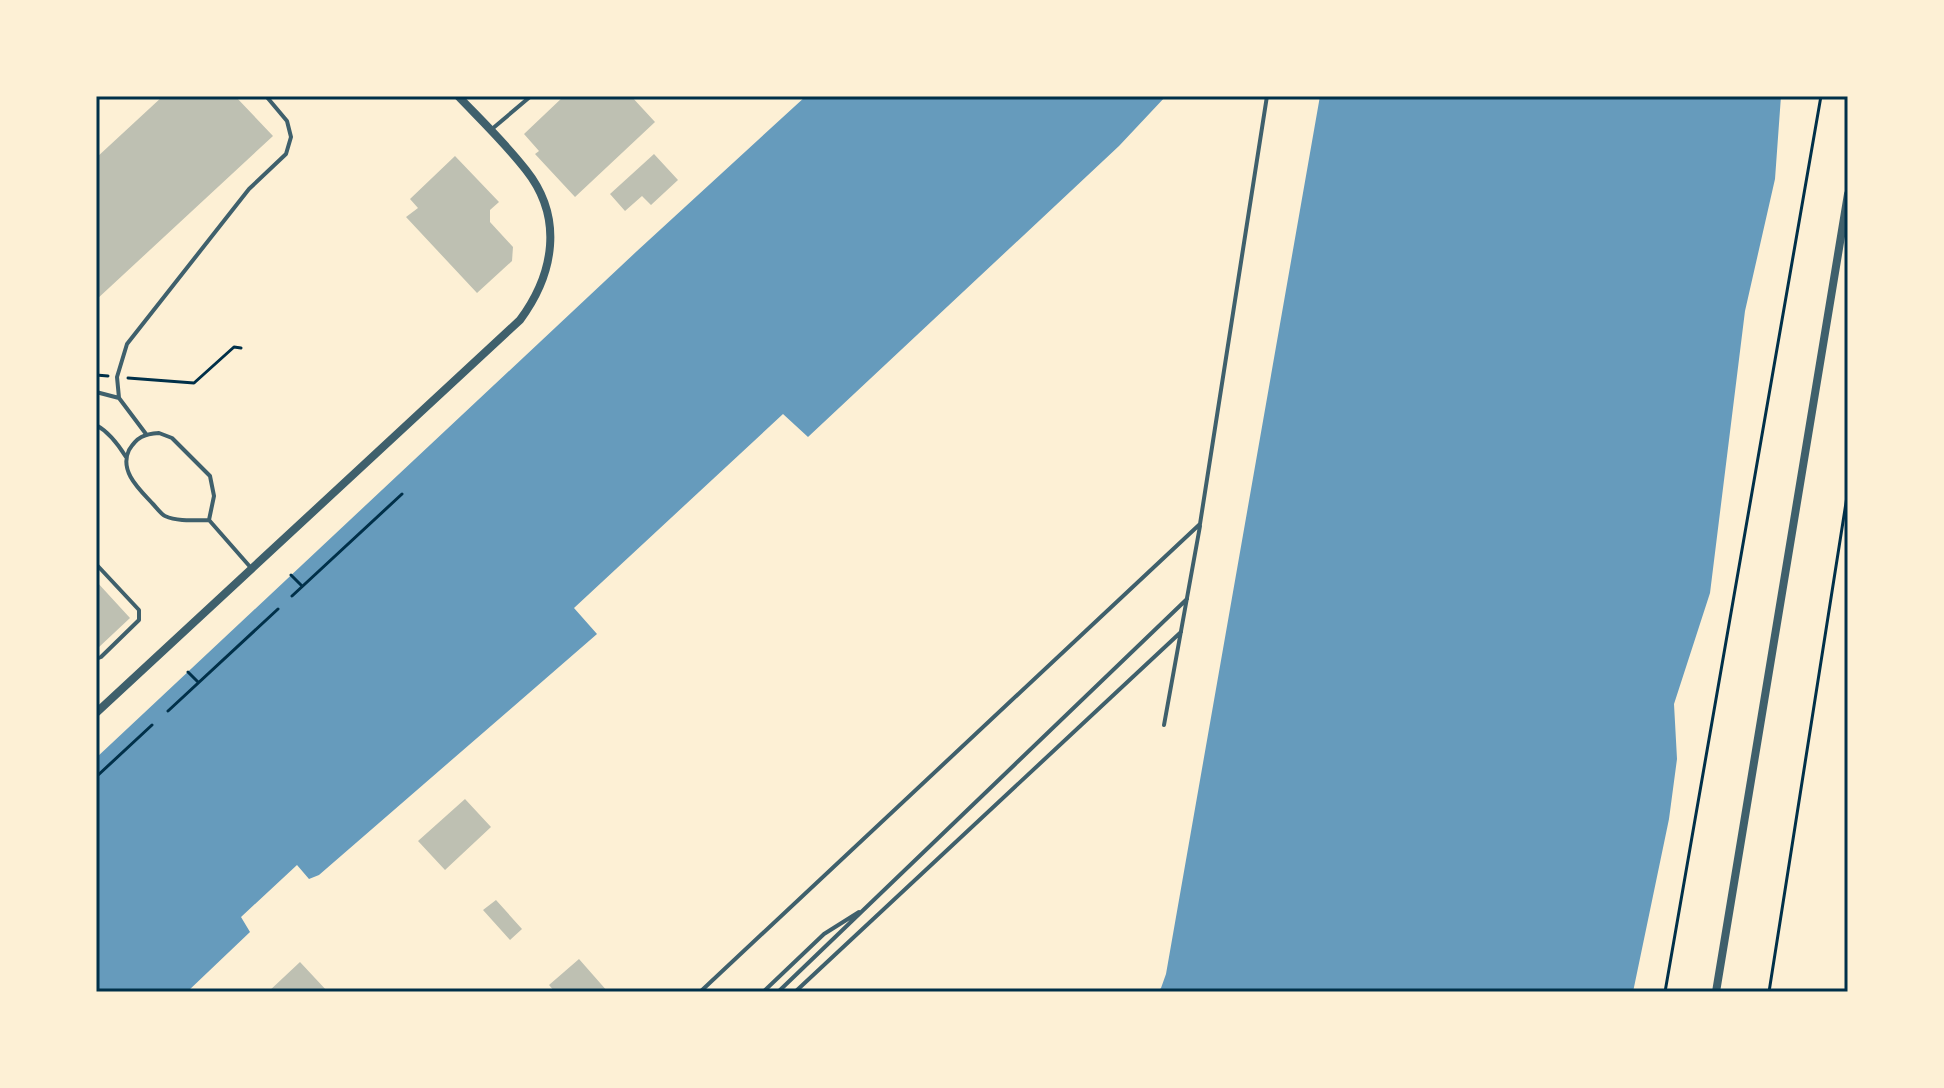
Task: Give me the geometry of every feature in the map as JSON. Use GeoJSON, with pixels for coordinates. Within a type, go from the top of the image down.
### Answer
{"type":"FeatureCollection","features":[{"type":"Feature","properties":{"kind":"street"},"geometry":{"type":"LineString","coordinates":[[97,709],[520,320],[534,302],[550,255],[550,225],[545,206],[532,177],[458,96]]}},
{"type":"Feature","properties":{"kind":"street"},"geometry":{"type":"LineString","coordinates":[[1716,992],[1848,194]]}},
{"type":"Feature","properties":{"kind":"lane"},"geometry":{"type":"LineString","coordinates":[[146,434],[119,398],[117,377],[127,344],[249,189],[286,154],[291,137],[287,121],[266,96]]}},
{"type":"Feature","properties":{"kind":"lane"},"geometry":{"type":"LineString","coordinates":[[490,130],[531,96]]}},
{"type":"Feature","properties":{"kind":"lane"},"geometry":{"type":"LineString","coordinates":[[1164,725],[1200,524],[1267,96]]}},
{"type":"Feature","properties":{"kind":"lane"},"geometry":{"type":"LineString","coordinates":[[96,392],[119,398]]}},
{"type":"Feature","properties":{"kind":"lane"},"geometry":{"type":"LineString","coordinates":[[96,425],[118,443],[126,457]]}},
{"type":"Feature","properties":{"kind":"lane"},"geometry":{"type":"LineString","coordinates":[[159,433],[172,438],[210,476],[214,496],[209,520],[188,521],[165,516],[126,468],[126,457],[135,440],[146,434],[159,433]]}},
{"type":"Feature","properties":{"kind":"lane"},"geometry":{"type":"LineString","coordinates":[[209,520],[252,569]]}},
{"type":"Feature","properties":{"kind":"lane"},"geometry":{"type":"LineString","coordinates":[[700,992],[1200,524]]}},
{"type":"Feature","properties":{"kind":"lane"},"geometry":{"type":"LineString","coordinates":[[96,564],[139,610],[139,620],[96,659]]}},
{"type":"Feature","properties":{"kind":"lane"},"geometry":{"type":"LineString","coordinates":[[778,992],[1187,599]]}},
{"type":"Feature","properties":{"kind":"lane"},"geometry":{"type":"LineString","coordinates":[[795,992],[1181,632]]}},
{"type":"Feature","properties":{"kind":"lane"},"geometry":{"type":"LineString","coordinates":[[763,992],[824,934],[867,907]]}},
{"type":"Feature","properties":{"kind":"path"},"geometry":{"type":"LineString","coordinates":[[1665,992],[1821,96]]}},
{"type":"Feature","properties":{"kind":"path"},"geometry":{"type":"LineString","coordinates":[[96,375],[194,383],[234,347],[241,348]]}},
{"type":"Feature","properties":{"kind":"path"},"geometry":{"type":"LineString","coordinates":[[1769,992],[1848,490]]}},
{"type":"Feature","properties":{"kind":"path"},"geometry":{"type":"LineString","coordinates":[[292,596],[402,494]]}},
{"type":"Feature","properties":{"kind":"path"},"geometry":{"type":"LineString","coordinates":[[291,575],[302,586]]}},
{"type":"Feature","properties":{"kind":"path"},"geometry":{"type":"LineString","coordinates":[[168,711],[278,609]]}},
{"type":"Feature","properties":{"kind":"path"},"geometry":{"type":"LineString","coordinates":[[188,672],[198,682]]}},
{"type":"Feature","properties":{"kind":"path"},"geometry":{"type":"LineString","coordinates":[[96,777],[152,725]]}},
{"type":"Feature","properties":{"kind":"water"},"geometry":{"type":"Polygon","coordinates":[[[806,96],[1166,96],[1119,146],[808,437],[783,414],[574,608],[597,634],[319,875],[309,879],[297,865],[241,917],[250,932],[187,992],[96,992],[96,758],[806,96]]]}},
{"type":"Feature","properties":{"kind":"water"},"geometry":{"type":"Polygon","coordinates":[[[1320,96],[1781,96],[1775,179],[1745,311],[1710,593],[1674,704],[1677,759],[1669,819],[1633,992],[1157,992],[1166,974],[1320,96]]]}},
{"type":"Feature","properties":{"kind":"building"},"geometry":{"type":"Polygon","coordinates":[[[163,96],[235,96],[273,136],[96,300],[96,158],[163,96]]]}},
{"type":"Feature","properties":{"kind":"building"},"geometry":{"type":"Polygon","coordinates":[[[564,96],[631,96],[655,122],[575,197],[535,154],[539,151],[524,134],[564,96]]]}},
{"type":"Feature","properties":{"kind":"building"},"geometry":{"type":"Polygon","coordinates":[[[654,154],[678,180],[651,205],[642,196],[625,211],[610,194],[654,154]]]}},
{"type":"Feature","properties":{"kind":"building"},"geometry":{"type":"Polygon","coordinates":[[[455,156],[499,202],[490,210],[490,222],[513,247],[512,261],[477,293],[406,217],[418,208],[410,199],[455,156]]]}},
{"type":"Feature","properties":{"kind":"building"},"geometry":{"type":"Polygon","coordinates":[[[96,581],[130,618],[98,648],[96,646],[96,581]]]}},
{"type":"Feature","properties":{"kind":"building"},"geometry":{"type":"Polygon","coordinates":[[[465,799],[491,827],[445,870],[418,841],[465,799]]]}},
{"type":"Feature","properties":{"kind":"building"},"geometry":{"type":"Polygon","coordinates":[[[496,900],[522,929],[510,940],[483,910],[496,900]]]}},
{"type":"Feature","properties":{"kind":"building"},"geometry":{"type":"Polygon","coordinates":[[[579,959],[608,992],[555,992],[549,985],[579,959]]]}},
{"type":"Feature","properties":{"kind":"building"},"geometry":{"type":"Polygon","coordinates":[[[300,962],[328,992],[268,992],[300,962]]]}}]}
